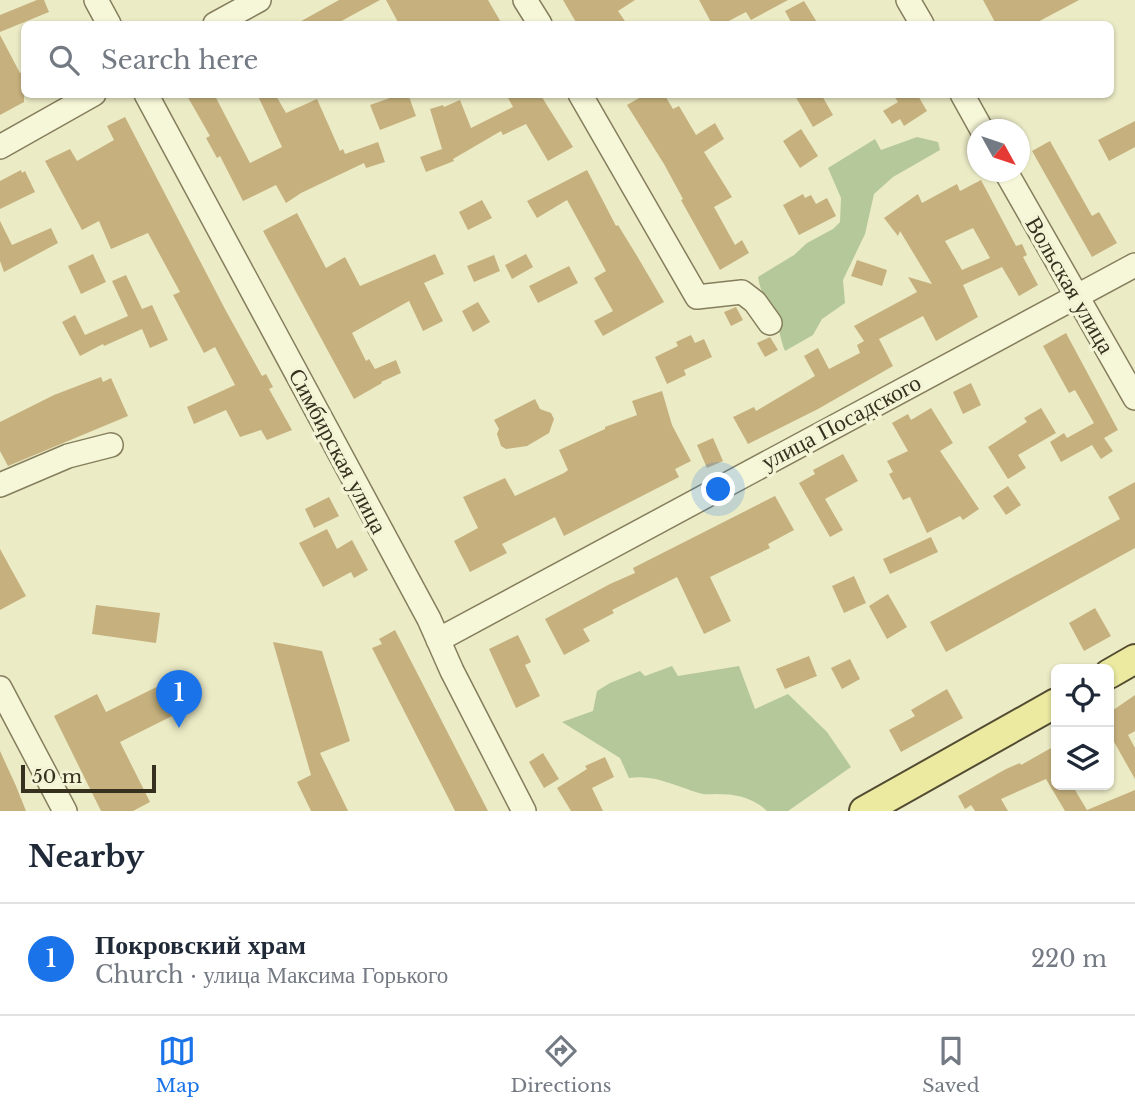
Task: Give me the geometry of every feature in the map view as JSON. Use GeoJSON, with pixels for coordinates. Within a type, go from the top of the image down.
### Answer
{"type":"FeatureCollection","features":[{"type":"Feature","properties":{"kind":"main road"},"geometry":{"type":"LineString","coordinates":[[1114,671],[1135,659]]}},
{"type":"Feature","properties":{"kind":"main road"},"geometry":{"type":"LineString","coordinates":[[864,811],[1051,707]]}},
{"type":"Feature","properties":{"kind":"street"},"geometry":{"type":"LineString","coordinates":[[96,0],[107,21]]}},
{"type":"Feature","properties":{"kind":"street"},"geometry":{"type":"LineString","coordinates":[[220,21],[259,0]]}},
{"type":"Feature","properties":{"kind":"street"},"geometry":{"type":"LineString","coordinates":[[526,0],[538,21]]}},
{"type":"Feature","properties":{"kind":"street"},"geometry":{"type":"LineString","coordinates":[[908,0],[920,21]]}},
{"type":"Feature","properties":{"kind":"street"},"geometry":{"type":"LineString","coordinates":[[0,148],[87,98]]}},
{"type":"Feature","properties":{"kind":"street","name":"Симбирская улица"},"geometry":{"type":"LineString","coordinates":[[148,98],[429,619],[524,811]]}},
{"type":"Feature","properties":{"kind":"street"},"geometry":{"type":"LineString","coordinates":[[582,98],[697,297],[742,292],[755,302],[769,323]]}},
{"type":"Feature","properties":{"kind":"street"},"geometry":{"type":"LineString","coordinates":[[964,98],[976,119]]}},
{"type":"Feature","properties":{"kind":"street","name":"Вольская улица"},"geometry":{"type":"LineString","coordinates":[[1012,182],[1135,398]]}},
{"type":"Feature","properties":{"kind":"street","name":"улица Посадского"},"geometry":{"type":"LineString","coordinates":[[438,640],[1135,265]]}},
{"type":"Feature","properties":{"kind":"street"},"geometry":{"type":"LineString","coordinates":[[0,485],[68,456],[111,445]]}},
{"type":"Feature","properties":{"kind":"street"},"geometry":{"type":"LineString","coordinates":[[0,688],[65,811]]}},
{"type":"Feature","properties":{"kind":"green space"},"geometry":{"type":"Polygon","coordinates":[[[917,137],[938,142],[940,150],[893,177],[874,194],[865,234],[843,280],[845,303],[822,319],[813,335],[785,351],[758,277],[840,222],[841,198],[828,168],[875,139],[881,150],[917,137]]]}},
{"type":"Feature","properties":{"kind":"green space"},"geometry":{"type":"Polygon","coordinates":[[[672,666],[678,676],[739,666],[755,709],[788,694],[827,732],[851,767],[788,811],[767,811],[750,799],[723,794],[703,794],[656,779],[629,778],[620,758],[562,722],[593,711],[597,691],[610,683],[640,671],[645,676],[672,666]]]}},
{"type":"Feature","properties":{"kind":"building"},"geometry":{"type":"Polygon","coordinates":[[[37,0],[44,0],[49,12],[21,21],[21,23],[0,32],[0,15],[37,0]]]}},
{"type":"Feature","properties":{"kind":"building"},"geometry":{"type":"Polygon","coordinates":[[[339,0],[380,0],[342,21],[301,21],[339,0]]]}},
{"type":"Feature","properties":{"kind":"building"},"geometry":{"type":"Polygon","coordinates":[[[386,0],[488,0],[500,21],[397,21],[386,0]]]}},
{"type":"Feature","properties":{"kind":"building"},"geometry":{"type":"Polygon","coordinates":[[[563,0],[635,0],[618,11],[625,21],[575,21],[563,0]]]}},
{"type":"Feature","properties":{"kind":"building"},"geometry":{"type":"Polygon","coordinates":[[[699,0],[788,0],[751,20],[746,12],[729,21],[710,21],[699,0]]]}},
{"type":"Feature","properties":{"kind":"building"},"geometry":{"type":"Polygon","coordinates":[[[983,0],[1079,0],[1040,21],[994,21],[983,0]]]}},
{"type":"Feature","properties":{"kind":"building"},"geometry":{"type":"Polygon","coordinates":[[[804,1],[816,21],[790,21],[785,11],[804,1]]]}},
{"type":"Feature","properties":{"kind":"building"},"geometry":{"type":"Polygon","coordinates":[[[0,35],[21,72],[21,98],[24,98],[24,102],[0,115],[0,35]]]}},
{"type":"Feature","properties":{"kind":"building"},"geometry":{"type":"Polygon","coordinates":[[[188,98],[216,98],[250,163],[282,147],[259,98],[277,98],[286,113],[317,99],[340,151],[343,149],[345,154],[378,142],[385,162],[366,168],[364,163],[286,203],[276,185],[243,201],[220,156],[217,158],[206,138],[210,136],[188,98]]]}},
{"type":"Feature","properties":{"kind":"building"},"geometry":{"type":"Polygon","coordinates":[[[390,98],[409,98],[416,116],[380,130],[370,105],[390,98]]]}},
{"type":"Feature","properties":{"kind":"building"},"geometry":{"type":"Polygon","coordinates":[[[508,98],[542,98],[573,147],[548,161],[526,124],[503,135],[501,131],[453,159],[454,161],[426,172],[420,157],[442,149],[430,109],[443,105],[444,107],[460,100],[471,128],[513,107],[508,98]]]}},
{"type":"Feature","properties":{"kind":"building"},"geometry":{"type":"Polygon","coordinates":[[[639,98],[666,98],[673,109],[679,106],[696,135],[715,123],[724,139],[704,152],[732,197],[714,207],[735,245],[742,240],[749,253],[720,270],[664,164],[627,105],[639,98]]]}},
{"type":"Feature","properties":{"kind":"building"},"geometry":{"type":"Polygon","coordinates":[[[796,98],[823,98],[833,115],[813,127],[796,98]]]}},
{"type":"Feature","properties":{"kind":"building"},"geometry":{"type":"Polygon","coordinates":[[[896,98],[919,98],[927,111],[904,126],[900,119],[892,124],[883,111],[898,102],[896,98]]]}},
{"type":"Feature","properties":{"kind":"building"},"geometry":{"type":"Polygon","coordinates":[[[125,117],[226,311],[262,376],[266,374],[273,387],[269,389],[292,430],[267,440],[261,430],[240,437],[226,410],[194,424],[187,407],[235,385],[215,347],[204,353],[173,295],[180,292],[148,233],[111,249],[99,221],[82,230],[45,161],[70,149],[77,161],[114,140],[107,126],[125,117]]]}},
{"type":"Feature","properties":{"kind":"building"},"geometry":{"type":"Polygon","coordinates":[[[1135,121],[1135,147],[1109,161],[1098,140],[1135,121]]]}},
{"type":"Feature","properties":{"kind":"building"},"geometry":{"type":"Polygon","coordinates":[[[801,129],[818,156],[800,168],[783,141],[801,129]]]}},
{"type":"Feature","properties":{"kind":"building"},"geometry":{"type":"Polygon","coordinates":[[[1050,141],[1092,216],[1099,212],[1117,243],[1092,257],[1032,151],[1050,141]]]}},
{"type":"Feature","properties":{"kind":"building"},"geometry":{"type":"Polygon","coordinates":[[[21,170],[22,173],[25,171],[35,192],[0,209],[0,181],[21,170]]]}},
{"type":"Feature","properties":{"kind":"building"},"geometry":{"type":"Polygon","coordinates":[[[587,170],[616,226],[618,225],[664,302],[603,336],[594,321],[613,311],[594,278],[606,271],[567,200],[537,218],[527,201],[587,170]]]}},
{"type":"Feature","properties":{"kind":"building"},"geometry":{"type":"Polygon","coordinates":[[[982,182],[1016,246],[1022,244],[1027,255],[1023,257],[1038,285],[1019,296],[1002,267],[963,285],[978,317],[936,341],[923,316],[879,339],[893,366],[818,409],[748,444],[733,417],[754,407],[756,411],[815,376],[804,356],[818,348],[829,369],[860,353],[857,345],[864,341],[854,326],[917,292],[908,277],[932,284],[900,231],[898,236],[884,218],[918,194],[922,203],[957,184],[960,191],[982,182]],[[973,228],[945,241],[962,270],[990,258],[973,228]]]}},
{"type":"Feature","properties":{"kind":"building"},"geometry":{"type":"Polygon","coordinates":[[[803,194],[805,198],[811,195],[816,204],[827,198],[836,216],[799,235],[783,205],[803,194]]]}},
{"type":"Feature","properties":{"kind":"building"},"geometry":{"type":"Polygon","coordinates":[[[482,200],[492,218],[468,230],[459,212],[482,200]]]}},
{"type":"Feature","properties":{"kind":"building"},"geometry":{"type":"Polygon","coordinates":[[[297,213],[326,268],[345,257],[360,286],[435,254],[444,274],[424,283],[443,321],[423,331],[409,301],[352,333],[366,361],[369,359],[375,369],[396,360],[401,373],[354,399],[263,231],[297,213]]]}},
{"type":"Feature","properties":{"kind":"building"},"geometry":{"type":"Polygon","coordinates":[[[0,221],[12,245],[51,228],[58,243],[4,272],[0,261],[0,221]]]}},
{"type":"Feature","properties":{"kind":"building"},"geometry":{"type":"Polygon","coordinates":[[[93,254],[106,282],[81,294],[68,266],[93,254]]]}},
{"type":"Feature","properties":{"kind":"building"},"geometry":{"type":"Polygon","coordinates":[[[526,254],[533,267],[512,279],[505,265],[526,254]]]}},
{"type":"Feature","properties":{"kind":"building"},"geometry":{"type":"Polygon","coordinates":[[[494,255],[500,271],[474,282],[467,266],[494,255]]]}},
{"type":"Feature","properties":{"kind":"building"},"geometry":{"type":"Polygon","coordinates":[[[857,260],[887,270],[882,286],[851,276],[857,260]]]}},
{"type":"Feature","properties":{"kind":"building"},"geometry":{"type":"Polygon","coordinates":[[[569,266],[578,283],[538,303],[529,286],[569,266]]]}},
{"type":"Feature","properties":{"kind":"building"},"geometry":{"type":"Polygon","coordinates":[[[126,275],[142,309],[152,305],[168,340],[150,348],[142,329],[80,356],[62,322],[75,315],[85,335],[128,316],[112,281],[126,275]]]}},
{"type":"Feature","properties":{"kind":"building"},"geometry":{"type":"Polygon","coordinates":[[[478,302],[490,322],[473,332],[462,311],[478,302]]]}},
{"type":"Feature","properties":{"kind":"building"},"geometry":{"type":"Polygon","coordinates":[[[736,307],[743,320],[731,326],[724,312],[736,307]]]}},
{"type":"Feature","properties":{"kind":"building"},"geometry":{"type":"Polygon","coordinates":[[[1066,333],[1118,430],[1104,438],[1113,451],[1101,459],[1092,445],[1061,462],[1050,442],[1064,433],[1067,438],[1094,423],[1075,390],[1069,393],[1043,346],[1066,333]]]}},
{"type":"Feature","properties":{"kind":"building"},"geometry":{"type":"Polygon","coordinates":[[[691,335],[695,343],[704,339],[712,357],[684,370],[686,375],[667,384],[655,357],[678,346],[676,342],[691,335]]]}},
{"type":"Feature","properties":{"kind":"building"},"geometry":{"type":"Polygon","coordinates":[[[770,337],[778,350],[765,357],[757,343],[770,337]]]}},
{"type":"Feature","properties":{"kind":"building"},"geometry":{"type":"Polygon","coordinates":[[[101,377],[103,382],[111,378],[128,416],[8,466],[0,451],[0,422],[54,395],[101,377]]]}},
{"type":"Feature","properties":{"kind":"building"},"geometry":{"type":"Polygon","coordinates":[[[971,383],[981,405],[963,414],[953,392],[971,383]]]}},
{"type":"Feature","properties":{"kind":"building"},"geometry":{"type":"Polygon","coordinates":[[[662,391],[672,425],[691,461],[675,469],[679,477],[564,536],[555,517],[502,544],[507,553],[470,572],[454,541],[478,528],[463,497],[505,478],[515,496],[564,473],[568,470],[559,450],[605,427],[637,415],[632,401],[662,391]]]}},
{"type":"Feature","properties":{"kind":"building"},"geometry":{"type":"Polygon","coordinates":[[[535,399],[540,409],[551,413],[554,419],[549,433],[527,446],[506,449],[501,446],[497,434],[499,429],[494,420],[535,399]]]}},
{"type":"Feature","properties":{"kind":"building"},"geometry":{"type":"Polygon","coordinates":[[[931,408],[953,443],[940,451],[979,509],[963,520],[960,516],[927,533],[910,497],[903,500],[889,474],[893,472],[887,461],[908,451],[892,423],[908,414],[911,420],[931,408]]]}},
{"type":"Feature","properties":{"kind":"building"},"geometry":{"type":"Polygon","coordinates":[[[1041,408],[1056,433],[1018,455],[1026,468],[1008,479],[988,447],[1027,422],[1024,418],[1041,408]]]}},
{"type":"Feature","properties":{"kind":"building"},"geometry":{"type":"Polygon","coordinates":[[[713,438],[723,461],[707,468],[697,445],[713,438]]]}},
{"type":"Feature","properties":{"kind":"building"},"geometry":{"type":"Polygon","coordinates":[[[843,454],[858,481],[825,499],[843,530],[830,537],[799,483],[815,474],[813,470],[843,454]]]}},
{"type":"Feature","properties":{"kind":"building"},"geometry":{"type":"Polygon","coordinates":[[[1135,482],[1135,548],[946,652],[930,622],[1120,519],[1108,497],[1135,482]]]}},
{"type":"Feature","properties":{"kind":"building"},"geometry":{"type":"Polygon","coordinates":[[[1008,486],[1021,505],[1006,515],[993,496],[1008,486]]]}},
{"type":"Feature","properties":{"kind":"building"},"geometry":{"type":"Polygon","coordinates":[[[775,496],[794,530],[768,544],[770,548],[710,577],[731,621],[704,634],[677,577],[612,610],[614,613],[583,629],[590,641],[564,655],[545,619],[635,573],[633,568],[775,496]]]}},
{"type":"Feature","properties":{"kind":"building"},"geometry":{"type":"Polygon","coordinates":[[[329,497],[339,516],[314,528],[305,509],[329,497]]]}},
{"type":"Feature","properties":{"kind":"building"},"geometry":{"type":"Polygon","coordinates":[[[327,529],[337,549],[352,540],[368,570],[354,578],[351,572],[323,587],[299,543],[327,529]]]}},
{"type":"Feature","properties":{"kind":"building"},"geometry":{"type":"Polygon","coordinates":[[[931,537],[938,552],[890,574],[883,559],[931,537]]]}},
{"type":"Feature","properties":{"kind":"building"},"geometry":{"type":"Polygon","coordinates":[[[0,549],[26,596],[0,610],[0,549]]]}},
{"type":"Feature","properties":{"kind":"building"},"geometry":{"type":"Polygon","coordinates":[[[854,576],[866,603],[844,613],[832,586],[854,576]]]}},
{"type":"Feature","properties":{"kind":"building"},"geometry":{"type":"Polygon","coordinates":[[[888,594],[907,627],[887,639],[869,606],[888,594]]]}},
{"type":"Feature","properties":{"kind":"building"},"geometry":{"type":"Polygon","coordinates":[[[96,605],[160,613],[156,643],[92,634],[96,605]]]}},
{"type":"Feature","properties":{"kind":"building"},"geometry":{"type":"Polygon","coordinates":[[[1095,608],[1111,636],[1084,651],[1069,623],[1095,608]]]}},
{"type":"Feature","properties":{"kind":"building"},"geometry":{"type":"Polygon","coordinates":[[[395,630],[488,811],[455,811],[372,648],[382,644],[379,639],[395,630]]]}},
{"type":"Feature","properties":{"kind":"building"},"geometry":{"type":"Polygon","coordinates":[[[518,635],[531,662],[525,665],[540,696],[516,708],[489,649],[518,635]]]}},
{"type":"Feature","properties":{"kind":"building"},"geometry":{"type":"Polygon","coordinates":[[[273,642],[322,651],[350,741],[320,753],[348,811],[311,811],[297,782],[311,775],[273,642]]]}},
{"type":"Feature","properties":{"kind":"building"},"geometry":{"type":"Polygon","coordinates":[[[809,656],[817,676],[785,689],[776,669],[809,656]]]}},
{"type":"Feature","properties":{"kind":"building"},"geometry":{"type":"Polygon","coordinates":[[[850,659],[860,679],[842,689],[831,668],[850,659]]]}},
{"type":"Feature","properties":{"kind":"building"},"geometry":{"type":"Polygon","coordinates":[[[185,673],[200,702],[120,742],[150,802],[133,811],[101,811],[54,716],[97,694],[106,712],[185,673]]]}},
{"type":"Feature","properties":{"kind":"building"},"geometry":{"type":"Polygon","coordinates":[[[947,689],[963,718],[901,752],[889,730],[915,716],[911,710],[947,689]]]}},
{"type":"Feature","properties":{"kind":"building"},"geometry":{"type":"Polygon","coordinates":[[[1135,695],[1135,731],[1128,735],[1135,748],[1135,779],[1114,742],[1114,710],[1135,695]]]}},
{"type":"Feature","properties":{"kind":"building"},"geometry":{"type":"Polygon","coordinates":[[[1051,748],[1051,787],[1046,779],[1001,799],[1008,811],[975,811],[971,805],[965,809],[958,796],[1006,769],[1020,763],[1021,765],[1051,748]]]}},
{"type":"Feature","properties":{"kind":"building"},"geometry":{"type":"Polygon","coordinates":[[[0,751],[16,786],[26,811],[0,811],[0,751]]]}},
{"type":"Feature","properties":{"kind":"building"},"geometry":{"type":"Polygon","coordinates":[[[543,753],[559,779],[544,788],[529,762],[543,753]]]}},
{"type":"Feature","properties":{"kind":"building"},"geometry":{"type":"Polygon","coordinates":[[[605,757],[614,777],[592,788],[603,811],[571,811],[557,788],[587,769],[585,766],[605,757]]]}},
{"type":"Feature","properties":{"kind":"building"},"geometry":{"type":"Polygon","coordinates":[[[1053,790],[1075,790],[1087,810],[1135,790],[1135,811],[1065,811],[1053,790]]]}},
{"type":"Feature","properties":{"kind":"place","name":"Покровский храм"},"geometry":{"type":"Point","coordinates":[179,728]}}]}
